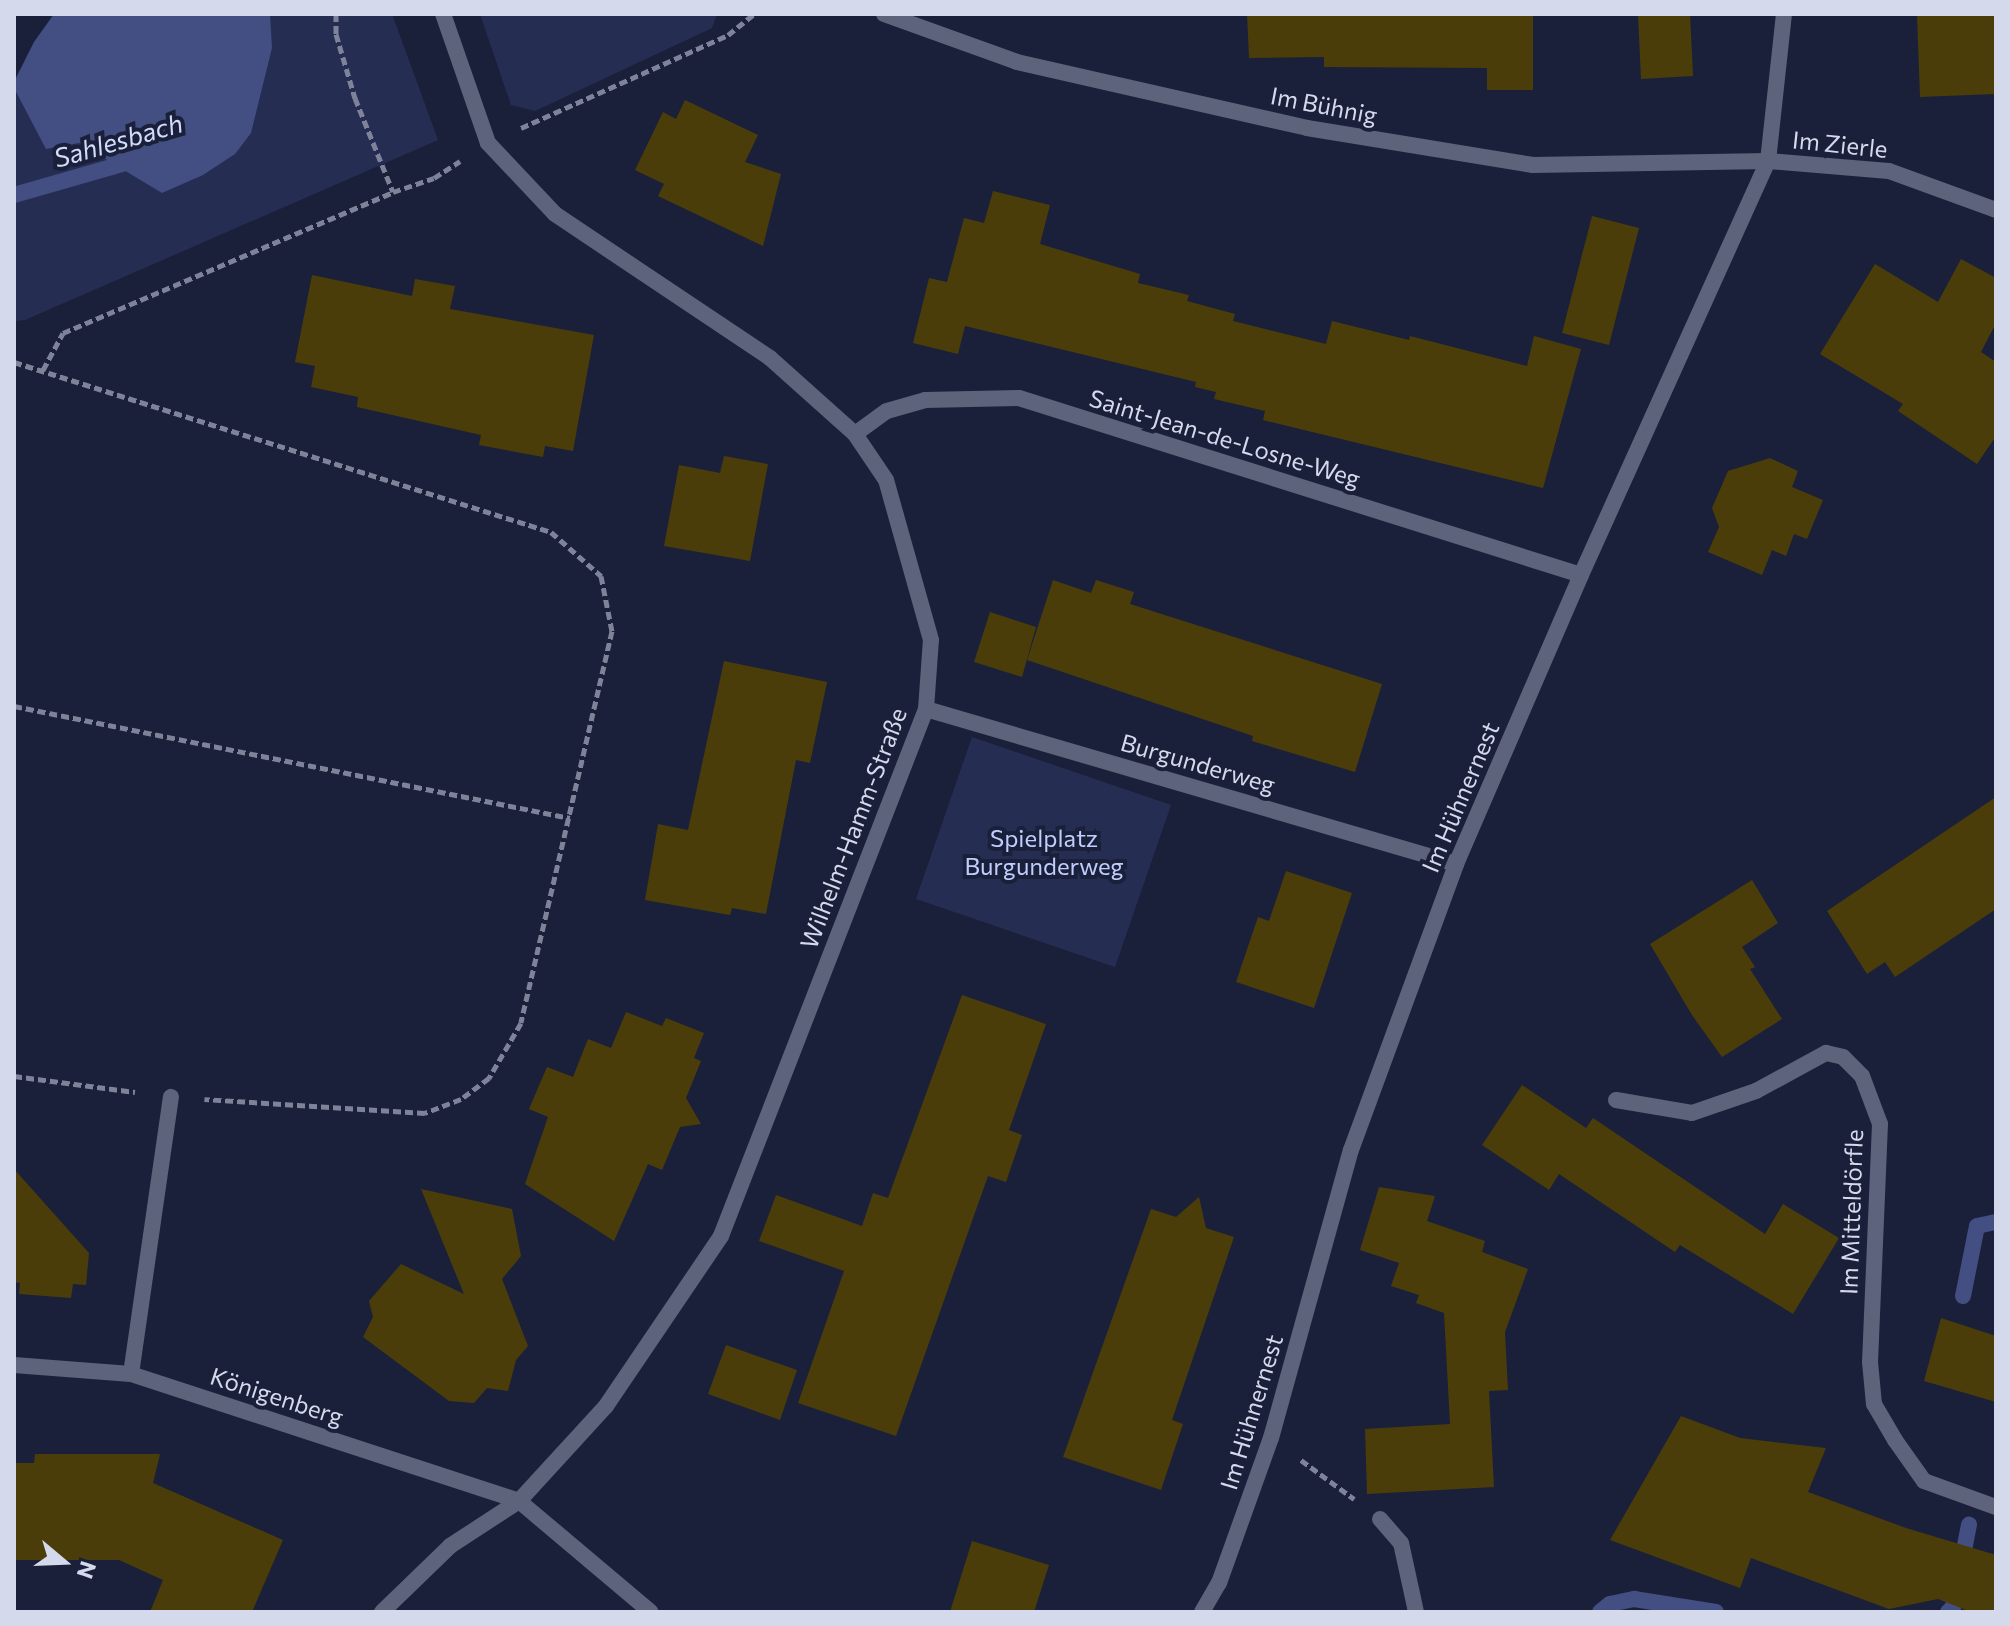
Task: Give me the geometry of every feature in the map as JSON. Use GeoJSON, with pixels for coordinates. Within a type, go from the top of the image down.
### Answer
{"type":"FeatureCollection","features":[{"type":"Feature","properties":{"kind":"street","name":"Wilhelm-Hamm-Straße"},"geometry":{"type":"LineString","coordinates":[[382,1612],[450,1546],[519,1501],[606,1406],[721,1236],[926,709],[931,640],[886,480],[855,434],[770,358],[555,214],[488,143],[443,14]]}},
{"type":"Feature","properties":{"kind":"street","name":"Im Bühnig"},"geometry":{"type":"LineString","coordinates":[[884,14],[1017,62],[1307,128],[1533,165],[1768,161]]}},
{"type":"Feature","properties":{"kind":"street","name":"Im Hühnernest"},"geometry":{"type":"LineString","coordinates":[[1202,1612],[1219,1583],[1271,1438],[1351,1150],[1456,864],[1581,575],[1768,161],[1784,14]]}},
{"type":"Feature","properties":{"kind":"street","name":"Im Zierle"},"geometry":{"type":"LineString","coordinates":[[1768,161],[1889,171],[1996,210]]}},
{"type":"Feature","properties":{"kind":"street","name":"Saint-Jean-de-Losne-Weg"},"geometry":{"type":"LineString","coordinates":[[855,434],[887,411],[925,400],[1019,398],[1581,575]]}},
{"type":"Feature","properties":{"kind":"street","name":"Burgunderweg"},"geometry":{"type":"LineString","coordinates":[[926,709],[1456,864]]}},
{"type":"Feature","properties":{"kind":"street","name":"Im Mitteldörfle"},"geometry":{"type":"LineString","coordinates":[[1616,1100],[1692,1113],[1756,1091],[1826,1053],[1843,1057],[1862,1076],[1880,1124],[1870,1362],[1874,1404],[1924,1481],[1996,1507]]}},
{"type":"Feature","properties":{"kind":"street"},"geometry":{"type":"LineString","coordinates":[[131,1374],[171,1097]]}},
{"type":"Feature","properties":{"kind":"street","name":"Königenberg"},"geometry":{"type":"LineString","coordinates":[[14,1365],[131,1374],[519,1501]]}},
{"type":"Feature","properties":{"kind":"street"},"geometry":{"type":"LineString","coordinates":[[519,1501],[651,1612]]}},
{"type":"Feature","properties":{"kind":"street"},"geometry":{"type":"LineString","coordinates":[[1380,1519],[1401,1543],[1416,1612]]}},
{"type":"Feature","properties":{"kind":"path"},"geometry":{"type":"LineString","coordinates":[[336,14],[336,34],[355,98],[393,192]]}},
{"type":"Feature","properties":{"kind":"path"},"geometry":{"type":"LineString","coordinates":[[43,370],[63,333],[393,192],[434,178],[488,143],[728,35],[754,14]]}},
{"type":"Feature","properties":{"kind":"path"},"geometry":{"type":"LineString","coordinates":[[14,362],[551,532],[601,576],[612,631],[521,1023],[489,1078],[461,1099],[425,1113],[171,1097],[14,1076]]}},
{"type":"Feature","properties":{"kind":"path"},"geometry":{"type":"LineString","coordinates":[[14,706],[570,818]]}},
{"type":"Feature","properties":{"kind":"path"},"geometry":{"type":"LineString","coordinates":[[1271,1438],[1380,1519]]}},
{"type":"Feature","properties":{"kind":"green space"},"geometry":{"type":"Polygon","coordinates":[[[54,14],[392,14],[438,140],[25,320],[14,321],[14,82],[34,42],[54,14]]]}},
{"type":"Feature","properties":{"kind":"green space"},"geometry":{"type":"Polygon","coordinates":[[[480,14],[717,14],[712,28],[535,111],[511,105],[480,14]]]}},
{"type":"Feature","properties":{"kind":"green space","name":"Spielplatz Burgunderweg"},"geometry":{"type":"Polygon","coordinates":[[[972,737],[1171,805],[1115,967],[916,899],[972,737]]]}},
{"type":"Feature","properties":{"kind":"water"},"geometry":{"type":"Polygon","coordinates":[[[54,14],[270,14],[272,48],[251,133],[235,154],[203,175],[162,193],[79,143],[46,149],[14,88],[14,82],[34,42],[54,14]]]}},
{"type":"Feature","properties":{"kind":"building"},"geometry":{"type":"Polygon","coordinates":[[[1247,14],[1533,14],[1533,90],[1487,90],[1487,68],[1324,67],[1324,57],[1249,58],[1247,14]]]}},
{"type":"Feature","properties":{"kind":"building"},"geometry":{"type":"Polygon","coordinates":[[[1638,14],[1690,14],[1693,76],[1641,79],[1638,14]]]}},
{"type":"Feature","properties":{"kind":"building"},"geometry":{"type":"Polygon","coordinates":[[[1917,14],[1996,14],[1996,94],[1920,97],[1917,14]]]}},
{"type":"Feature","properties":{"kind":"building"},"geometry":{"type":"Polygon","coordinates":[[[685,100],[758,135],[745,162],[781,174],[763,246],[658,196],[664,184],[635,170],[663,112],[676,119],[685,100]]]}},
{"type":"Feature","properties":{"kind":"building"},"geometry":{"type":"Polygon","coordinates":[[[993,191],[1050,205],[1040,244],[1140,274],[1138,283],[1189,295],[1187,301],[1235,314],[1233,321],[1326,344],[1332,321],[1409,340],[1410,336],[1527,366],[1534,336],[1581,349],[1543,488],[1263,420],[1265,411],[1214,399],[1216,392],[1195,387],[1196,382],[965,326],[958,354],[913,343],[929,278],[947,282],[964,218],[984,223],[993,191]]]}},
{"type":"Feature","properties":{"kind":"building"},"geometry":{"type":"Polygon","coordinates":[[[1592,216],[1639,228],[1609,345],[1562,333],[1592,216]]]}},
{"type":"Feature","properties":{"kind":"building"},"geometry":{"type":"Polygon","coordinates":[[[1961,259],[1996,278],[1996,323],[1981,352],[1996,362],[1996,436],[1977,464],[1898,411],[1903,404],[1820,354],[1875,264],[1938,302],[1961,259]]]}},
{"type":"Feature","properties":{"kind":"building"},"geometry":{"type":"Polygon","coordinates":[[[312,275],[412,296],[415,279],[455,286],[450,309],[594,335],[573,451],[545,446],[543,457],[479,445],[481,435],[357,407],[358,397],[311,387],[315,366],[295,362],[312,275]]]}},
{"type":"Feature","properties":{"kind":"building"},"geometry":{"type":"Polygon","coordinates":[[[724,456],[768,464],[750,561],[664,546],[679,465],[720,473],[724,456]]]}},
{"type":"Feature","properties":{"kind":"building"},"geometry":{"type":"Polygon","coordinates":[[[1770,458],[1798,471],[1792,487],[1823,500],[1807,539],[1794,534],[1786,556],[1772,550],[1762,575],[1708,552],[1719,527],[1712,508],[1728,471],[1770,458]]]}},
{"type":"Feature","properties":{"kind":"building"},"geometry":{"type":"Polygon","coordinates":[[[1053,580],[1091,593],[1096,580],[1134,592],[1130,604],[1382,684],[1355,772],[1252,741],[1253,736],[1027,660],[1053,580]]]}},
{"type":"Feature","properties":{"kind":"building"},"geometry":{"type":"Polygon","coordinates":[[[990,612],[1036,627],[1022,677],[974,662],[990,612]]]}},
{"type":"Feature","properties":{"kind":"building"},"geometry":{"type":"Polygon","coordinates":[[[724,661],[827,682],[810,763],[796,760],[766,914],[732,908],[730,915],[645,900],[658,824],[688,830],[724,661]]]}},
{"type":"Feature","properties":{"kind":"building"},"geometry":{"type":"Polygon","coordinates":[[[1996,797],[1996,909],[1895,977],[1885,962],[1867,974],[1827,911],[1996,797]]]}},
{"type":"Feature","properties":{"kind":"building"},"geometry":{"type":"Polygon","coordinates":[[[1286,871],[1352,893],[1314,1008],[1236,982],[1258,917],[1269,921],[1286,871]]]}},
{"type":"Feature","properties":{"kind":"building"},"geometry":{"type":"Polygon","coordinates":[[[1752,880],[1778,923],[1742,947],[1755,967],[1750,969],[1782,1019],[1722,1057],[1692,1015],[1650,944],[1752,880]]]}},
{"type":"Feature","properties":{"kind":"building"},"geometry":{"type":"Polygon","coordinates":[[[962,995],[1046,1024],[1009,1130],[1022,1135],[1006,1182],[988,1176],[896,1436],[798,1403],[844,1271],[759,1241],[776,1195],[862,1226],[873,1193],[888,1198],[962,995]]]}},
{"type":"Feature","properties":{"kind":"building"},"geometry":{"type":"Polygon","coordinates":[[[626,1012],[662,1026],[666,1018],[704,1033],[694,1058],[701,1061],[686,1098],[701,1124],[680,1127],[662,1170],[648,1164],[614,1241],[525,1184],[548,1117],[529,1109],[547,1067],[573,1077],[588,1039],[611,1048],[626,1012]]]}},
{"type":"Feature","properties":{"kind":"building"},"geometry":{"type":"Polygon","coordinates":[[[1522,1085],[1586,1128],[1593,1118],[1765,1234],[1783,1204],[1839,1238],[1793,1314],[1680,1245],[1675,1252],[1559,1174],[1549,1190],[1482,1145],[1522,1085]]]}},
{"type":"Feature","properties":{"kind":"building"},"geometry":{"type":"Polygon","coordinates":[[[14,1169],[89,1253],[86,1285],[73,1284],[71,1298],[19,1294],[20,1283],[14,1282],[14,1169]]]}},
{"type":"Feature","properties":{"kind":"building"},"geometry":{"type":"Polygon","coordinates":[[[1379,1187],[1435,1196],[1427,1221],[1485,1241],[1482,1252],[1528,1269],[1505,1332],[1508,1390],[1489,1391],[1494,1487],[1367,1494],[1365,1429],[1450,1424],[1444,1313],[1416,1303],[1419,1295],[1391,1286],[1399,1263],[1360,1250],[1379,1187]]]}},
{"type":"Feature","properties":{"kind":"building"},"geometry":{"type":"Polygon","coordinates":[[[421,1189],[512,1209],[521,1256],[502,1279],[528,1346],[516,1360],[508,1391],[487,1388],[474,1403],[449,1401],[363,1337],[373,1317],[369,1301],[401,1264],[464,1294],[421,1189]]]}},
{"type":"Feature","properties":{"kind":"building"},"geometry":{"type":"Polygon","coordinates":[[[1199,1197],[1206,1228],[1234,1237],[1172,1420],[1183,1424],[1161,1490],[1063,1457],[1151,1209],[1176,1217],[1199,1197]]]}},
{"type":"Feature","properties":{"kind":"building"},"geometry":{"type":"Polygon","coordinates":[[[1941,1318],[1996,1336],[1996,1402],[1924,1381],[1941,1318]]]}},
{"type":"Feature","properties":{"kind":"building"},"geometry":{"type":"Polygon","coordinates":[[[726,1345],[797,1370],[780,1420],[708,1394],[726,1345]]]}},
{"type":"Feature","properties":{"kind":"building"},"geometry":{"type":"Polygon","coordinates":[[[1681,1416],[1740,1438],[1826,1448],[1808,1492],[1906,1528],[1996,1555],[1996,1612],[1971,1612],[1938,1599],[1889,1609],[1751,1558],[1740,1588],[1610,1540],[1681,1416]]]}},
{"type":"Feature","properties":{"kind":"building"},"geometry":{"type":"Polygon","coordinates":[[[35,1454],[160,1454],[153,1483],[283,1540],[252,1612],[150,1612],[163,1580],[119,1560],[14,1560],[14,1463],[34,1463],[35,1454]]]}},
{"type":"Feature","properties":{"kind":"building"},"geometry":{"type":"Polygon","coordinates":[[[972,1541],[1049,1565],[1034,1612],[950,1612],[972,1541]]]}},
{"type":"Feature","properties":{"kind":"waterway","name":"Sahlesbach"},"geometry":{"type":"LineString","coordinates":[[14,195],[136,160]]}},
{"type":"Feature","properties":{"kind":"waterway"},"geometry":{"type":"LineString","coordinates":[[1963,1296],[1977,1226],[1996,1222]]}},
{"type":"Feature","properties":{"kind":"waterway"},"geometry":{"type":"LineString","coordinates":[[1948,1612],[1953,1607],[1969,1525]]}},
{"type":"Feature","properties":{"kind":"waterway"},"geometry":{"type":"LineString","coordinates":[[1600,1612],[1610,1604],[1634,1599],[1716,1612]]}}]}
